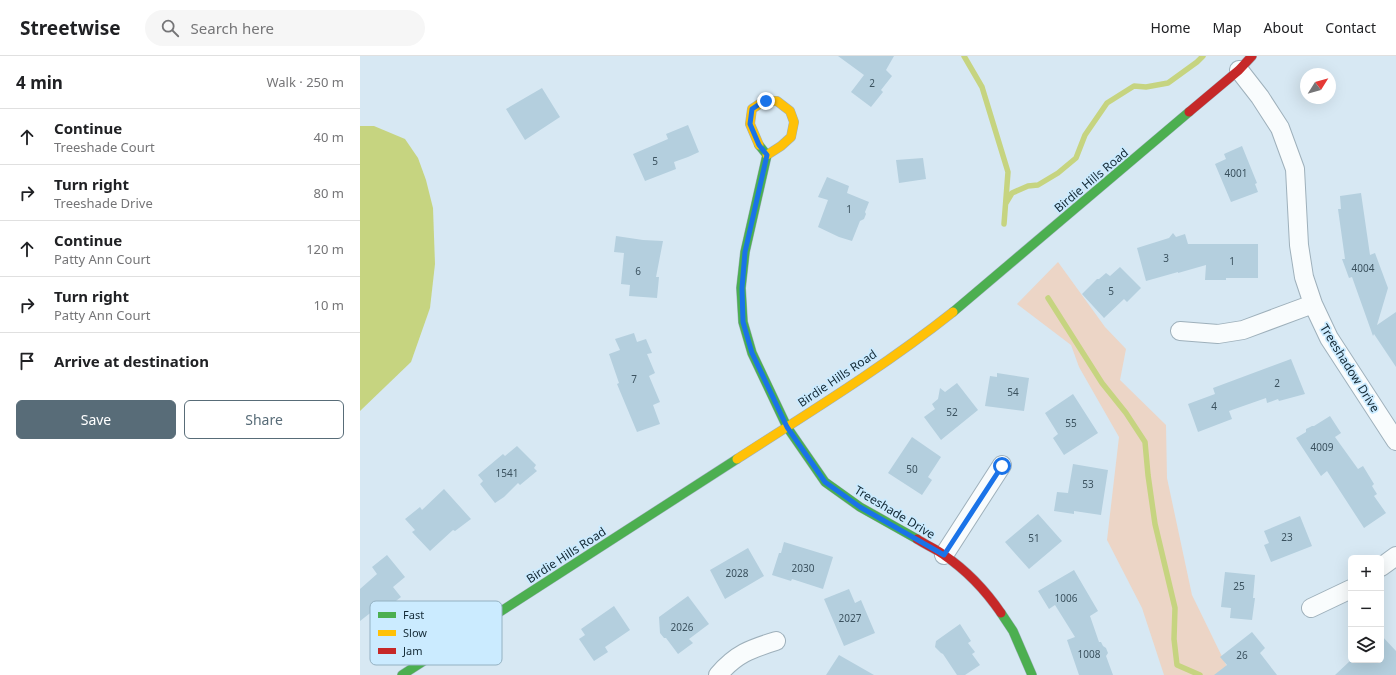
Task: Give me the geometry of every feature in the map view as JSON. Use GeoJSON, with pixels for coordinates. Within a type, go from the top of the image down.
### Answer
{"type":"FeatureCollection","features":[{"type":"Feature","properties":{"kind":"main road","name":"Birdie Hills Road"},"geometry":{"type":"LineString","coordinates":[[502,611],[787,427],[936,326],[1238,70],[1252,56]]}},
{"type":"Feature","properties":{"kind":"main road"},"geometry":{"type":"LineString","coordinates":[[764,101],[777,101],[790,111],[794,122],[791,137],[767,155],[759,145],[750,124],[752,109],[764,101]]}},
{"type":"Feature","properties":{"kind":"main road","name":"Treeshade Drive"},"geometry":{"type":"LineString","coordinates":[[767,155],[745,252],[742,288],[743,322],[752,353],[787,427],[825,482],[860,507],[944,555],[973,580],[992,600],[1012,631],[1032,675]]}},
{"type":"Feature","properties":{"kind":"main road","name":"Birdie Hills Road"},"geometry":{"type":"LineString","coordinates":[[402,675],[418,665]]}},
{"type":"Feature","properties":{"kind":"street","name":"Treeshadow Drive"},"geometry":{"type":"LineString","coordinates":[[1238,70],[1260,96],[1280,128],[1295,169],[1299,245],[1304,277],[1313,304],[1329,338],[1396,441]]}},
{"type":"Feature","properties":{"kind":"street"},"geometry":{"type":"LineString","coordinates":[[1180,331],[1218,334],[1243,330],[1313,304]]}},
{"type":"Feature","properties":{"kind":"street"},"geometry":{"type":"LineString","coordinates":[[944,555],[1002,466]]}},
{"type":"Feature","properties":{"kind":"street"},"geometry":{"type":"LineString","coordinates":[[1384,565],[1396,556]]}},
{"type":"Feature","properties":{"kind":"street"},"geometry":{"type":"LineString","coordinates":[[1311,608],[1348,590]]}},
{"type":"Feature","properties":{"kind":"street"},"geometry":{"type":"LineString","coordinates":[[718,675],[736,657],[752,649],[776,641]]}},
{"type":"Feature","properties":{"kind":"shaded area"},"geometry":{"type":"Polygon","coordinates":[[[360,126],[374,126],[405,139],[418,158],[426,180],[433,208],[435,264],[430,308],[411,362],[360,411],[360,126]]]}},
{"type":"Feature","properties":{"kind":"shaded area"},"geometry":{"type":"Polygon","coordinates":[[[1058,262],[1105,327],[1126,349],[1120,380],[1166,425],[1167,478],[1192,595],[1231,675],[1164,675],[1142,608],[1107,540],[1119,437],[1079,367],[1071,345],[1017,304],[1058,262]]]}},
{"type":"Feature","properties":{"kind":"building"},"geometry":{"type":"Polygon","coordinates":[[[838,56],[894,56],[886,70],[892,76],[881,90],[883,92],[871,107],[851,92],[864,75],[838,56]]]}},
{"type":"Feature","properties":{"kind":"building"},"geometry":{"type":"Polygon","coordinates":[[[542,88],[560,117],[525,140],[506,109],[542,88]]]}},
{"type":"Feature","properties":{"kind":"building"},"geometry":{"type":"Polygon","coordinates":[[[688,125],[699,152],[674,162],[676,169],[645,181],[633,154],[668,139],[666,134],[688,125]]]}},
{"type":"Feature","properties":{"kind":"building"},"geometry":{"type":"Polygon","coordinates":[[[1242,146],[1257,183],[1255,184],[1258,192],[1231,202],[1215,164],[1226,159],[1224,154],[1242,146]]]}},
{"type":"Feature","properties":{"kind":"building"},"geometry":{"type":"Polygon","coordinates":[[[923,158],[926,179],[899,183],[896,160],[923,158]]]}},
{"type":"Feature","properties":{"kind":"building"},"geometry":{"type":"Polygon","coordinates":[[[827,177],[849,186],[847,193],[869,202],[864,219],[860,221],[852,241],[839,237],[818,227],[828,200],[818,197],[827,177]]]}},
{"type":"Feature","properties":{"kind":"building"},"geometry":{"type":"Polygon","coordinates":[[[1361,193],[1370,255],[1375,253],[1388,288],[1377,325],[1396,312],[1396,367],[1374,334],[1373,336],[1352,277],[1349,278],[1342,259],[1345,259],[1338,209],[1341,209],[1340,196],[1361,193]]]}},
{"type":"Feature","properties":{"kind":"building"},"geometry":{"type":"Polygon","coordinates":[[[1173,233],[1176,237],[1185,234],[1188,244],[1258,244],[1258,278],[1226,278],[1226,280],[1205,280],[1206,265],[1146,281],[1137,248],[1169,238],[1173,233]]]}},
{"type":"Feature","properties":{"kind":"building"},"geometry":{"type":"Polygon","coordinates":[[[616,236],[663,241],[656,277],[659,277],[657,298],[629,296],[630,285],[621,284],[624,253],[614,252],[616,236]]]}},
{"type":"Feature","properties":{"kind":"building"},"geometry":{"type":"Polygon","coordinates":[[[1120,267],[1141,288],[1127,302],[1124,299],[1104,318],[1082,294],[1097,279],[1106,273],[1110,276],[1120,267]]]}},
{"type":"Feature","properties":{"kind":"building"},"geometry":{"type":"Polygon","coordinates":[[[634,333],[637,342],[646,339],[652,353],[647,354],[655,373],[649,376],[660,402],[653,405],[660,424],[637,432],[617,384],[619,383],[609,354],[620,350],[615,339],[634,333]]]}},
{"type":"Feature","properties":{"kind":"building"},"geometry":{"type":"Polygon","coordinates":[[[1291,359],[1305,394],[1279,401],[1278,399],[1267,403],[1266,398],[1229,411],[1232,419],[1198,432],[1188,404],[1215,394],[1213,388],[1291,359]]]}},
{"type":"Feature","properties":{"kind":"building"},"geometry":{"type":"Polygon","coordinates":[[[997,373],[1029,378],[1024,411],[985,406],[990,376],[997,377],[997,373]]]}},
{"type":"Feature","properties":{"kind":"building"},"geometry":{"type":"Polygon","coordinates":[[[957,383],[978,410],[941,440],[924,417],[935,409],[932,404],[938,399],[940,388],[945,392],[957,383]]]}},
{"type":"Feature","properties":{"kind":"building"},"geometry":{"type":"Polygon","coordinates":[[[1073,394],[1098,433],[1064,455],[1053,438],[1058,434],[1045,413],[1073,394]]]}},
{"type":"Feature","properties":{"kind":"building"},"geometry":{"type":"Polygon","coordinates":[[[1330,416],[1341,433],[1335,437],[1358,469],[1363,466],[1374,484],[1372,486],[1377,494],[1374,496],[1386,513],[1364,528],[1327,471],[1321,476],[1296,438],[1306,432],[1306,429],[1330,416]]]}},
{"type":"Feature","properties":{"kind":"building"},"geometry":{"type":"Polygon","coordinates":[[[912,437],[941,457],[928,477],[932,480],[922,495],[888,473],[912,437]]]}},
{"type":"Feature","properties":{"kind":"building"},"geometry":{"type":"Polygon","coordinates":[[[517,446],[536,465],[534,468],[537,471],[520,485],[518,483],[504,497],[495,503],[480,484],[483,481],[478,475],[503,454],[505,456],[517,446]]]}},
{"type":"Feature","properties":{"kind":"building"},"geometry":{"type":"Polygon","coordinates":[[[1073,464],[1108,470],[1101,515],[1074,511],[1074,514],[1054,511],[1057,492],[1068,493],[1073,464]]]}},
{"type":"Feature","properties":{"kind":"building"},"geometry":{"type":"Polygon","coordinates":[[[444,489],[471,519],[455,531],[453,530],[430,551],[412,532],[415,530],[405,519],[420,507],[422,510],[444,489]]]}},
{"type":"Feature","properties":{"kind":"building"},"geometry":{"type":"Polygon","coordinates":[[[1038,514],[1062,541],[1029,569],[1005,542],[1038,514]]]}},
{"type":"Feature","properties":{"kind":"building"},"geometry":{"type":"Polygon","coordinates":[[[1300,516],[1312,546],[1271,562],[1264,545],[1269,543],[1264,531],[1300,516]]]}},
{"type":"Feature","properties":{"kind":"building"},"geometry":{"type":"Polygon","coordinates":[[[784,542],[833,557],[823,589],[792,579],[791,581],[772,575],[784,542]]]}},
{"type":"Feature","properties":{"kind":"building"},"geometry":{"type":"Polygon","coordinates":[[[748,548],[764,576],[725,599],[710,570],[748,548]]]}},
{"type":"Feature","properties":{"kind":"building"},"geometry":{"type":"Polygon","coordinates":[[[387,555],[405,577],[393,587],[401,597],[396,601],[370,601],[370,613],[360,621],[360,589],[377,574],[372,567],[387,555]]]}},
{"type":"Feature","properties":{"kind":"building"},"geometry":{"type":"Polygon","coordinates":[[[1074,570],[1098,611],[1090,616],[1099,642],[1101,642],[1106,648],[1108,653],[1106,656],[1113,675],[1079,675],[1067,640],[1075,637],[1055,605],[1049,609],[1038,591],[1074,570]]]}},
{"type":"Feature","properties":{"kind":"building"},"geometry":{"type":"Polygon","coordinates":[[[1225,572],[1255,575],[1253,598],[1255,598],[1252,620],[1230,618],[1231,608],[1221,607],[1225,572]]]}},
{"type":"Feature","properties":{"kind":"building"},"geometry":{"type":"Polygon","coordinates":[[[849,589],[855,603],[861,600],[875,633],[844,646],[824,599],[849,589]]]}},
{"type":"Feature","properties":{"kind":"building"},"geometry":{"type":"Polygon","coordinates":[[[688,596],[709,624],[689,639],[693,643],[678,654],[666,638],[664,638],[660,633],[659,617],[688,596]]]}},
{"type":"Feature","properties":{"kind":"building"},"geometry":{"type":"Polygon","coordinates":[[[614,606],[630,630],[605,647],[608,652],[594,661],[579,639],[585,635],[581,629],[614,606]]]}},
{"type":"Feature","properties":{"kind":"building"},"geometry":{"type":"Polygon","coordinates":[[[960,624],[971,641],[968,643],[975,652],[972,654],[980,665],[965,675],[957,675],[943,654],[935,647],[936,641],[960,624]]]}},
{"type":"Feature","properties":{"kind":"building"},"geometry":{"type":"Polygon","coordinates":[[[1252,632],[1265,648],[1260,653],[1277,675],[1214,675],[1227,665],[1220,657],[1252,632]]]}},
{"type":"Feature","properties":{"kind":"building"},"geometry":{"type":"Polygon","coordinates":[[[1384,638],[1396,651],[1396,675],[1335,675],[1348,663],[1384,663],[1384,638]]]}},
{"type":"Feature","properties":{"kind":"building"},"geometry":{"type":"Polygon","coordinates":[[[839,655],[874,675],[826,675],[839,655]]]}},
{"type":"Feature","properties":{"kind":"waterway"},"geometry":{"type":"LineString","coordinates":[[964,56],[982,87],[1008,172],[1004,224]]}},
{"type":"Feature","properties":{"kind":"waterway"},"geometry":{"type":"LineString","coordinates":[[1006,203],[1012,193],[1028,186],[1038,185],[1058,173],[1076,158],[1085,135],[1107,103],[1134,86],[1146,87],[1168,83],[1203,56]]}},
{"type":"Feature","properties":{"kind":"waterway"},"geometry":{"type":"LineString","coordinates":[[1048,298],[1102,383],[1126,413],[1145,442],[1155,524],[1175,608],[1174,639],[1177,665],[1200,675]]}},
{"type":"Feature","properties":{"kind":"traffic: fast"},"geometry":{"type":"LineString","coordinates":[[953,312],[1189,112]]}},
{"type":"Feature","properties":{"kind":"traffic: fast"},"geometry":{"type":"LineString","coordinates":[[759,145],[767,155],[745,252],[741,288],[743,322],[752,353],[787,427],[825,482],[860,507],[917,539]]}},
{"type":"Feature","properties":{"kind":"traffic: fast"},"geometry":{"type":"LineString","coordinates":[[502,611],[737,459]]}},
{"type":"Feature","properties":{"kind":"traffic: fast"},"geometry":{"type":"LineString","coordinates":[[1001,613],[1013,631],[1032,675]]}},
{"type":"Feature","properties":{"kind":"traffic: fast"},"geometry":{"type":"LineString","coordinates":[[402,675],[418,665]]}},
{"type":"Feature","properties":{"kind":"traffic: slow"},"geometry":{"type":"LineString","coordinates":[[759,145],[750,124],[752,109],[764,101],[777,101],[790,111],[794,122],[791,137],[767,155]]}},
{"type":"Feature","properties":{"kind":"traffic: slow"},"geometry":{"type":"LineString","coordinates":[[737,459],[874,370],[953,312]]}},
{"type":"Feature","properties":{"kind":"traffic: jam"},"geometry":{"type":"LineString","coordinates":[[1189,112],[1239,70],[1252,56]]}},
{"type":"Feature","properties":{"kind":"traffic: jam"},"geometry":{"type":"LineString","coordinates":[[917,539],[941,553],[968,574],[1001,613]]}},
{"type":"Feature","properties":{"kind":"route"},"geometry":{"type":"LineString","coordinates":[[766,101],[752,109],[750,124],[759,145],[767,155],[745,252],[742,288],[743,322],[752,353],[787,427],[825,482],[860,507],[944,555],[1002,466]]}}]}
